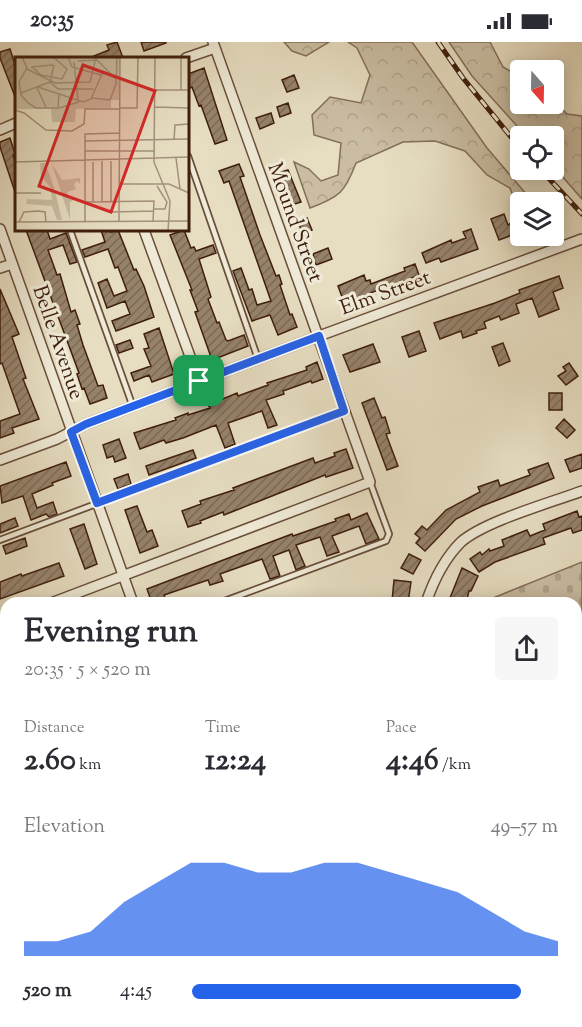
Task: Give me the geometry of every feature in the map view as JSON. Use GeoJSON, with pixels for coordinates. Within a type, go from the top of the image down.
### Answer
{"type":"FeatureCollection","features":[{"type":"Feature","properties":{"kind":"street"},"geometry":{"type":"LineString","coordinates":[[188,57],[214,45]]}},
{"type":"Feature","properties":{"kind":"street","name":"Mound Street"},"geometry":{"type":"LineString","coordinates":[[214,45],[370,482]]}},
{"type":"Feature","properties":{"kind":"street"},"geometry":{"type":"LineString","coordinates":[[0,129],[15,123]]}},
{"type":"Feature","properties":{"kind":"street","name":"Belle Avenue"},"geometry":{"type":"LineString","coordinates":[[0,229],[131,597]]}},
{"type":"Feature","properties":{"kind":"street"},"geometry":{"type":"LineString","coordinates":[[144,231],[199,381]]}},
{"type":"Feature","properties":{"kind":"street","name":"Elm Street"},"geometry":{"type":"LineString","coordinates":[[0,460],[199,381],[582,239]]}},
{"type":"Feature","properties":{"kind":"street"},"geometry":{"type":"LineString","coordinates":[[0,268],[12,264]]}},
{"type":"Feature","properties":{"kind":"street"},"geometry":{"type":"LineString","coordinates":[[67,597],[370,482]]}},
{"type":"Feature","properties":{"kind":"street"},"geometry":{"type":"LineString","coordinates":[[428,597],[444,564],[461,543],[474,533],[494,523],[582,491]]}},
{"type":"Feature","properties":{"kind":"lane"},"geometry":{"type":"LineString","coordinates":[[189,159],[258,359]]}},
{"type":"Feature","properties":{"kind":"lane"},"geometry":{"type":"LineString","coordinates":[[70,231],[133,407]]}},
{"type":"Feature","properties":{"kind":"lane"},"geometry":{"type":"LineString","coordinates":[[0,540],[344,411]]}},
{"type":"Feature","properties":{"kind":"lane"},"geometry":{"type":"LineString","coordinates":[[235,597],[386,541],[389,534],[370,482]]}},
{"type":"Feature","properties":{"kind":"green space"},"geometry":{"type":"Polygon","coordinates":[[[284,42],[329,42],[306,56],[292,51],[284,42]]]}},
{"type":"Feature","properties":{"kind":"green space"},"geometry":{"type":"Polygon","coordinates":[[[348,42],[412,42],[487,148],[510,175],[510,180],[514,180],[524,192],[511,192],[510,188],[487,175],[465,151],[435,141],[403,142],[356,163],[345,187],[335,197],[310,208],[294,162],[309,169],[321,181],[338,175],[341,143],[314,135],[312,115],[330,97],[361,103],[370,75],[357,48],[348,42]]]}},
{"type":"Feature","properties":{"kind":"green space"},"geometry":{"type":"Polygon","coordinates":[[[449,42],[490,42],[503,67],[510,71],[510,114],[564,114],[564,111],[567,114],[582,116],[582,199],[564,178],[564,126],[517,126],[472,76],[449,42]]]}},
{"type":"Feature","properties":{"kind":"green space"},"geometry":{"type":"Polygon","coordinates":[[[582,562],[582,597],[495,597],[582,562]]]}},
{"type":"Feature","properties":{"kind":"building"},"geometry":{"type":"Polygon","coordinates":[[[117,42],[123,57],[92,57],[109,50],[107,45],[117,42]]]}},
{"type":"Feature","properties":{"kind":"building"},"geometry":{"type":"Polygon","coordinates":[[[141,42],[166,42],[166,43],[144,51],[141,42]]]}},
{"type":"Feature","properties":{"kind":"building"},"geometry":{"type":"Polygon","coordinates":[[[10,49],[15,65],[15,96],[0,58],[0,52],[10,49]]]}},
{"type":"Feature","properties":{"kind":"building"},"geometry":{"type":"Polygon","coordinates":[[[204,68],[227,140],[215,144],[201,105],[199,106],[192,87],[189,88],[189,74],[204,68]]]}},
{"type":"Feature","properties":{"kind":"building"},"geometry":{"type":"Polygon","coordinates":[[[294,75],[299,88],[287,92],[282,80],[294,75]]]}},
{"type":"Feature","properties":{"kind":"building"},"geometry":{"type":"Polygon","coordinates":[[[288,103],[291,113],[280,117],[277,107],[288,103]]]}},
{"type":"Feature","properties":{"kind":"building"},"geometry":{"type":"Polygon","coordinates":[[[271,113],[274,123],[260,129],[256,118],[271,113]]]}},
{"type":"Feature","properties":{"kind":"building"},"geometry":{"type":"Polygon","coordinates":[[[10,138],[15,154],[13,155],[15,192],[0,147],[0,142],[10,138]]]}},
{"type":"Feature","properties":{"kind":"building"},"geometry":{"type":"Polygon","coordinates":[[[239,164],[244,176],[240,177],[260,235],[276,276],[279,275],[290,315],[292,314],[297,327],[278,335],[270,315],[252,321],[233,271],[241,268],[257,305],[271,301],[229,181],[224,183],[219,171],[239,164]]]}},
{"type":"Feature","properties":{"kind":"building"},"geometry":{"type":"Polygon","coordinates":[[[288,170],[301,202],[291,205],[278,173],[288,170]]]}},
{"type":"Feature","properties":{"kind":"building"},"geometry":{"type":"Polygon","coordinates":[[[504,214],[508,225],[510,224],[510,236],[499,240],[491,219],[504,214]]]}},
{"type":"Feature","properties":{"kind":"building"},"geometry":{"type":"Polygon","coordinates":[[[307,218],[312,230],[302,233],[298,221],[307,218]]]}},
{"type":"Feature","properties":{"kind":"building"},"geometry":{"type":"Polygon","coordinates":[[[471,229],[478,249],[441,262],[439,258],[426,263],[422,253],[451,240],[452,243],[466,238],[463,232],[471,229]]]}},
{"type":"Feature","properties":{"kind":"building"},"geometry":{"type":"Polygon","coordinates":[[[26,231],[47,231],[50,239],[66,233],[77,262],[70,264],[63,245],[48,250],[57,275],[60,274],[71,312],[75,310],[83,345],[98,386],[103,385],[107,398],[90,404],[84,388],[82,389],[77,374],[79,373],[26,231]]]}},
{"type":"Feature","properties":{"kind":"building"},"geometry":{"type":"Polygon","coordinates":[[[101,231],[118,231],[134,270],[136,269],[144,286],[154,317],[116,331],[112,321],[130,314],[125,301],[107,308],[98,283],[107,279],[114,296],[127,291],[118,267],[115,268],[108,249],[85,257],[82,250],[105,242],[101,231]]]}},
{"type":"Feature","properties":{"kind":"building"},"geometry":{"type":"Polygon","coordinates":[[[184,231],[191,248],[194,247],[196,251],[213,245],[216,253],[199,259],[211,297],[208,299],[226,340],[244,335],[248,346],[212,360],[195,312],[198,311],[190,290],[192,290],[170,235],[184,231]]]}},
{"type":"Feature","properties":{"kind":"building"},"geometry":{"type":"Polygon","coordinates":[[[328,248],[332,259],[316,265],[313,254],[328,248]]]}},
{"type":"Feature","properties":{"kind":"building"},"geometry":{"type":"Polygon","coordinates":[[[415,264],[419,275],[357,298],[345,305],[338,286],[364,275],[366,281],[370,280],[371,284],[405,271],[404,268],[415,264]]]}},
{"type":"Feature","properties":{"kind":"building"},"geometry":{"type":"Polygon","coordinates":[[[559,276],[563,288],[553,292],[559,309],[539,317],[532,298],[516,304],[519,313],[501,320],[499,316],[484,322],[486,328],[476,331],[477,333],[463,338],[461,331],[440,339],[434,323],[495,303],[520,293],[519,290],[559,276]]]}},
{"type":"Feature","properties":{"kind":"building"},"geometry":{"type":"Polygon","coordinates":[[[0,289],[19,334],[12,337],[26,378],[23,379],[39,419],[12,428],[14,433],[0,438],[0,421],[20,414],[2,363],[0,364],[0,289]]]}},
{"type":"Feature","properties":{"kind":"building"},"geometry":{"type":"Polygon","coordinates":[[[159,328],[174,374],[152,382],[149,375],[134,381],[131,373],[151,366],[144,349],[149,348],[144,334],[159,328]]]}},
{"type":"Feature","properties":{"kind":"building"},"geometry":{"type":"Polygon","coordinates":[[[419,331],[426,351],[409,357],[402,337],[419,331]]]}},
{"type":"Feature","properties":{"kind":"building"},"geometry":{"type":"Polygon","coordinates":[[[130,340],[133,348],[119,353],[116,345],[130,340]]]}},
{"type":"Feature","properties":{"kind":"building"},"geometry":{"type":"Polygon","coordinates":[[[503,343],[510,361],[499,366],[492,347],[503,343]]]}},
{"type":"Feature","properties":{"kind":"building"},"geometry":{"type":"Polygon","coordinates":[[[373,344],[380,362],[350,372],[343,355],[373,344]]]}},
{"type":"Feature","properties":{"kind":"building"},"geometry":{"type":"Polygon","coordinates":[[[317,362],[323,379],[283,391],[284,394],[266,400],[277,425],[268,428],[262,411],[228,423],[235,444],[225,448],[216,425],[183,438],[166,443],[164,440],[140,449],[134,433],[176,420],[175,418],[188,413],[188,415],[210,408],[208,405],[307,370],[306,367],[317,362]]]}},
{"type":"Feature","properties":{"kind":"building"},"geometry":{"type":"Polygon","coordinates":[[[569,363],[578,376],[566,385],[558,376],[566,371],[563,367],[569,363]]]}},
{"type":"Feature","properties":{"kind":"building"},"geometry":{"type":"Polygon","coordinates":[[[549,393],[562,393],[562,410],[549,410],[549,393]]]}},
{"type":"Feature","properties":{"kind":"building"},"geometry":{"type":"Polygon","coordinates":[[[374,398],[382,418],[385,417],[390,433],[386,434],[398,466],[387,470],[362,403],[374,398]]]}},
{"type":"Feature","properties":{"kind":"building"},"geometry":{"type":"Polygon","coordinates":[[[564,419],[575,430],[567,438],[556,428],[564,419]]]}},
{"type":"Feature","properties":{"kind":"building"},"geometry":{"type":"Polygon","coordinates":[[[119,439],[126,458],[115,462],[113,456],[107,458],[103,445],[119,439]]]}},
{"type":"Feature","properties":{"kind":"building"},"geometry":{"type":"Polygon","coordinates":[[[346,449],[353,468],[326,477],[325,475],[188,527],[182,511],[201,504],[200,501],[234,490],[233,488],[313,458],[315,463],[335,456],[334,453],[346,449]]]}},
{"type":"Feature","properties":{"kind":"building"},"geometry":{"type":"Polygon","coordinates":[[[193,450],[196,458],[149,475],[146,466],[193,450]]]}},
{"type":"Feature","properties":{"kind":"building"},"geometry":{"type":"Polygon","coordinates":[[[582,454],[582,468],[570,472],[565,460],[582,454]]]}},
{"type":"Feature","properties":{"kind":"building"},"geometry":{"type":"Polygon","coordinates":[[[66,462],[71,476],[32,494],[37,508],[53,502],[57,514],[49,517],[46,514],[31,520],[23,496],[2,503],[0,486],[66,462]]]}},
{"type":"Feature","properties":{"kind":"building"},"geometry":{"type":"Polygon","coordinates":[[[548,463],[554,478],[482,506],[456,519],[425,551],[416,543],[420,538],[415,534],[422,526],[427,530],[446,510],[480,492],[478,487],[498,480],[500,486],[530,475],[528,470],[548,463]]]}},
{"type":"Feature","properties":{"kind":"building"},"geometry":{"type":"Polygon","coordinates":[[[128,474],[131,484],[118,489],[114,479],[128,474]]]}},
{"type":"Feature","properties":{"kind":"building"},"geometry":{"type":"Polygon","coordinates":[[[137,506],[147,532],[152,530],[158,546],[140,553],[125,510],[137,506]]]}},
{"type":"Feature","properties":{"kind":"building"},"geometry":{"type":"Polygon","coordinates":[[[577,511],[579,517],[582,516],[582,530],[573,533],[571,528],[543,538],[545,544],[495,562],[479,572],[470,559],[480,552],[482,555],[489,549],[490,551],[504,546],[502,540],[527,530],[530,536],[545,530],[543,524],[577,511]]]}},
{"type":"Feature","properties":{"kind":"building"},"geometry":{"type":"Polygon","coordinates":[[[367,513],[379,539],[366,544],[359,526],[332,536],[339,552],[327,556],[320,537],[296,545],[305,566],[296,570],[289,550],[273,556],[280,576],[270,579],[262,559],[220,574],[223,581],[210,585],[208,580],[164,595],[165,597],[150,597],[147,589],[292,534],[293,536],[336,521],[335,519],[349,514],[351,520],[367,513]]]}},
{"type":"Feature","properties":{"kind":"building"},"geometry":{"type":"Polygon","coordinates":[[[15,518],[18,526],[0,533],[0,524],[15,518]]]}},
{"type":"Feature","properties":{"kind":"building"},"geometry":{"type":"Polygon","coordinates":[[[84,524],[97,564],[85,569],[70,529],[84,524]]]}},
{"type":"Feature","properties":{"kind":"building"},"geometry":{"type":"Polygon","coordinates":[[[25,538],[27,546],[6,554],[3,546],[25,538]]]}},
{"type":"Feature","properties":{"kind":"building"},"geometry":{"type":"Polygon","coordinates":[[[409,554],[421,560],[413,574],[401,568],[409,554]]]}},
{"type":"Feature","properties":{"kind":"building"},"geometry":{"type":"Polygon","coordinates":[[[59,563],[64,576],[0,597],[0,582],[21,574],[22,576],[59,563]]]}},
{"type":"Feature","properties":{"kind":"building"},"geometry":{"type":"Polygon","coordinates":[[[462,568],[478,576],[468,597],[450,597],[462,568]]]}},
{"type":"Feature","properties":{"kind":"building"},"geometry":{"type":"Polygon","coordinates":[[[394,580],[411,582],[409,597],[392,597],[394,580]]]}},
{"type":"Feature","properties":{"kind":"railway"},"geometry":{"type":"LineString","coordinates":[[438,42],[463,78],[510,136]]}},
{"type":"Feature","properties":{"kind":"railway"},"geometry":{"type":"LineString","coordinates":[[550,180],[582,214]]}},
{"type":"Feature","properties":{"kind":"route"},"geometry":{"type":"LineString","coordinates":[[319,336],[344,411],[97,503],[71,432],[86,424],[199,381],[319,336]]}}]}
